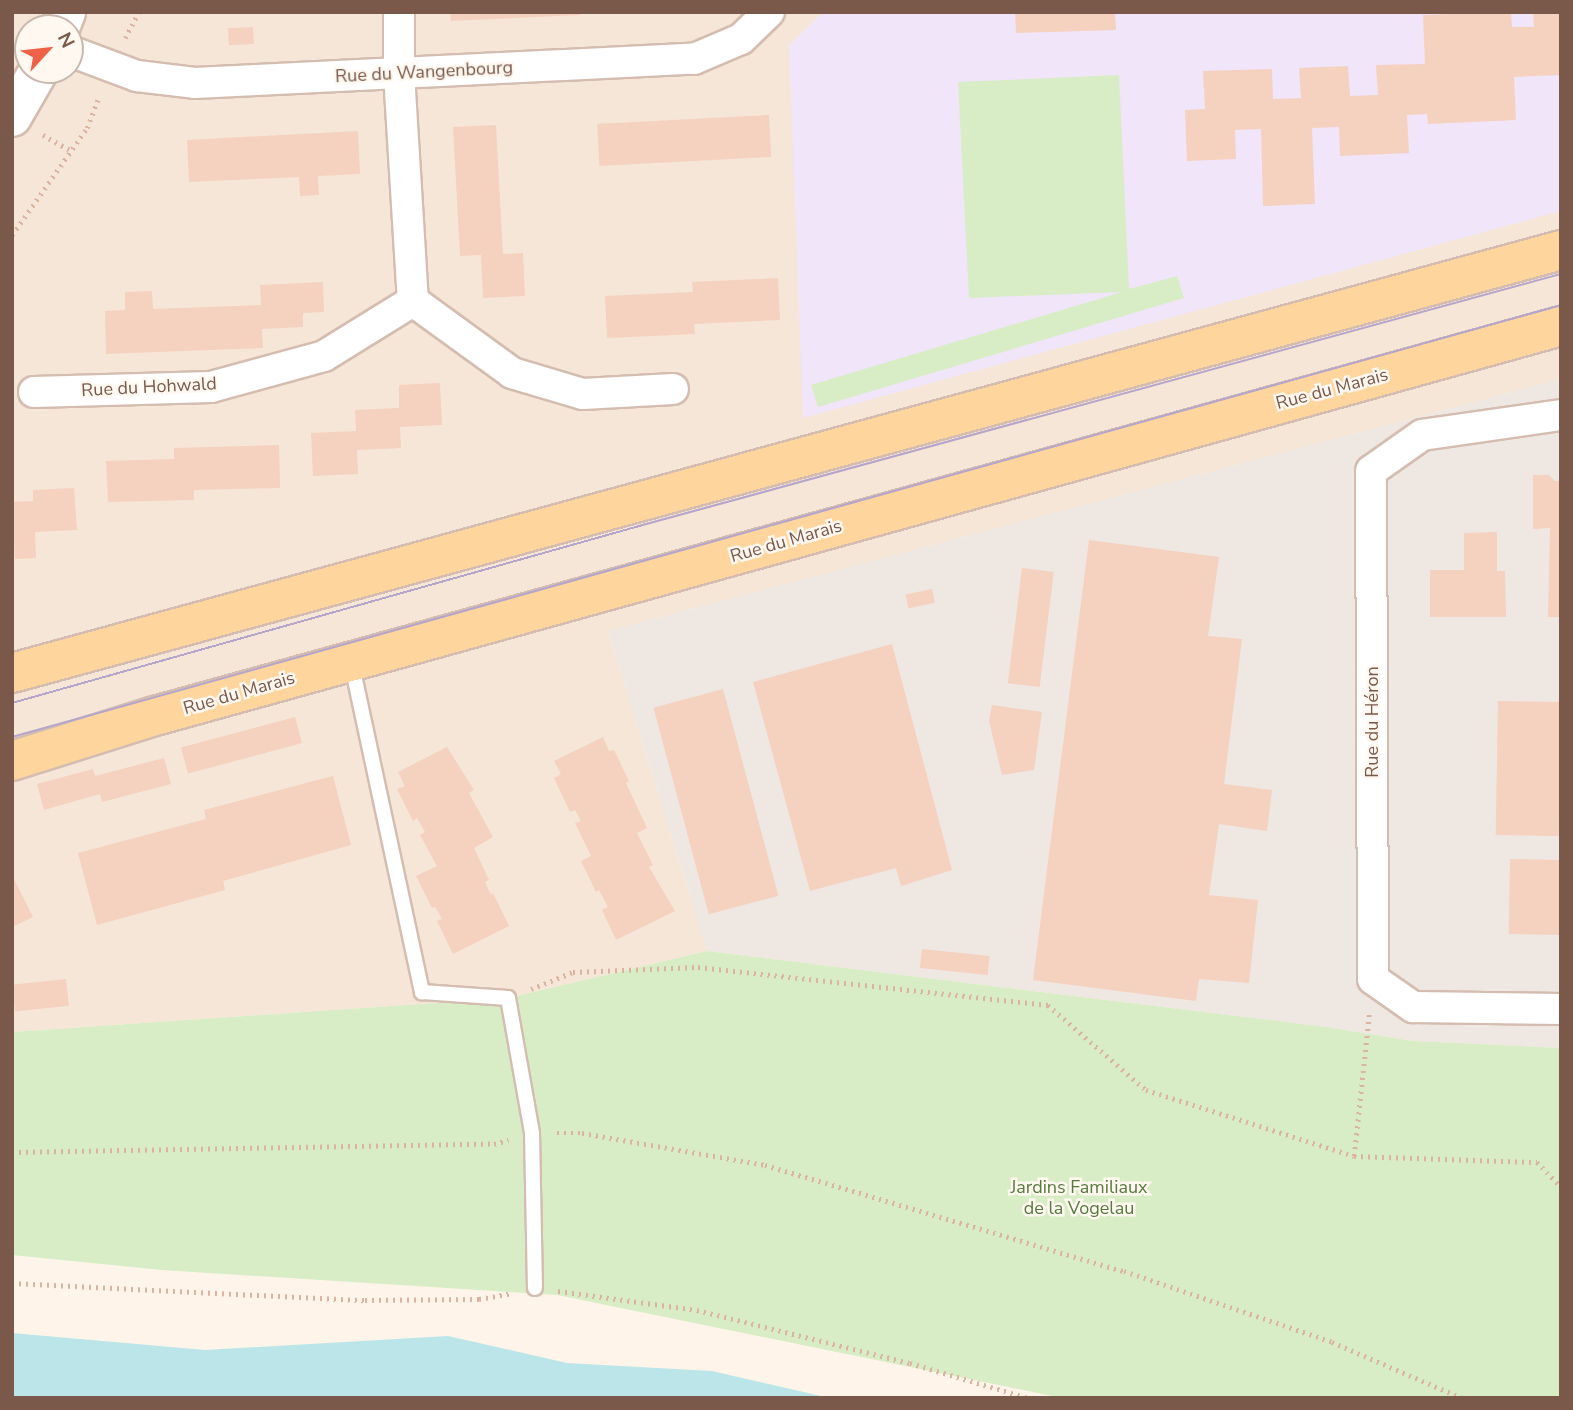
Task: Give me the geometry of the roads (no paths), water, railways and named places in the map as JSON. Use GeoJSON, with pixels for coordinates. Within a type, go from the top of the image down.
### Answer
{"type":"FeatureCollection","features":[{"type":"Feature","properties":{"kind":"main road"},"geometry":{"type":"LineString","coordinates":[[12,673],[1561,250]]}},
{"type":"Feature","properties":{"kind":"main road","name":"Rue du Marais"},"geometry":{"type":"LineString","coordinates":[[12,761],[155,716],[1561,326]]}},
{"type":"Feature","properties":{"kind":"street"},"geometry":{"type":"LineString","coordinates":[[399,12],[399,74],[413,300],[512,373],[583,394],[673,389]]}},
{"type":"Feature","properties":{"kind":"street","name":"Rue du Wangenbourg"},"geometry":{"type":"LineString","coordinates":[[84,56],[137,76],[195,83],[694,59],[741,39],[769,12]]}},
{"type":"Feature","properties":{"kind":"street"},"geometry":{"type":"LineString","coordinates":[[12,117],[31,84]]}},
{"type":"Feature","properties":{"kind":"street","name":"Rue du Hohwald"},"geometry":{"type":"LineString","coordinates":[[34,391],[211,387],[324,356],[413,300]]}},
{"type":"Feature","properties":{"kind":"street","name":"Rue du Héron"},"geometry":{"type":"LineString","coordinates":[[1561,415],[1422,435],[1371,471],[1373,979],[1413,1007],[1561,1009]]}},
{"type":"Feature","properties":{"kind":"lane"},"geometry":{"type":"LineString","coordinates":[[352,662],[422,992],[508,998],[532,1133],[535,1288]]}},
{"type":"Feature","properties":{"kind":"water"},"geometry":{"type":"Polygon","coordinates":[[[12,1333],[205,1350],[448,1336],[567,1363],[712,1371],[830,1398],[12,1398],[12,1333]]]}},
{"type":"Feature","properties":{"kind":"tram line"},"geometry":{"type":"LineString","coordinates":[[12,703],[639,526],[1561,274]]}},
{"type":"Feature","properties":{"kind":"tram line"},"geometry":{"type":"LineString","coordinates":[[12,737],[1561,305]]}},
{"type":"Feature","properties":{"kind":"park label","name":"Jardins Familiaux de la Vogelau"},"geometry":{"type":"Point","coordinates":[1079,1198]}}]}
